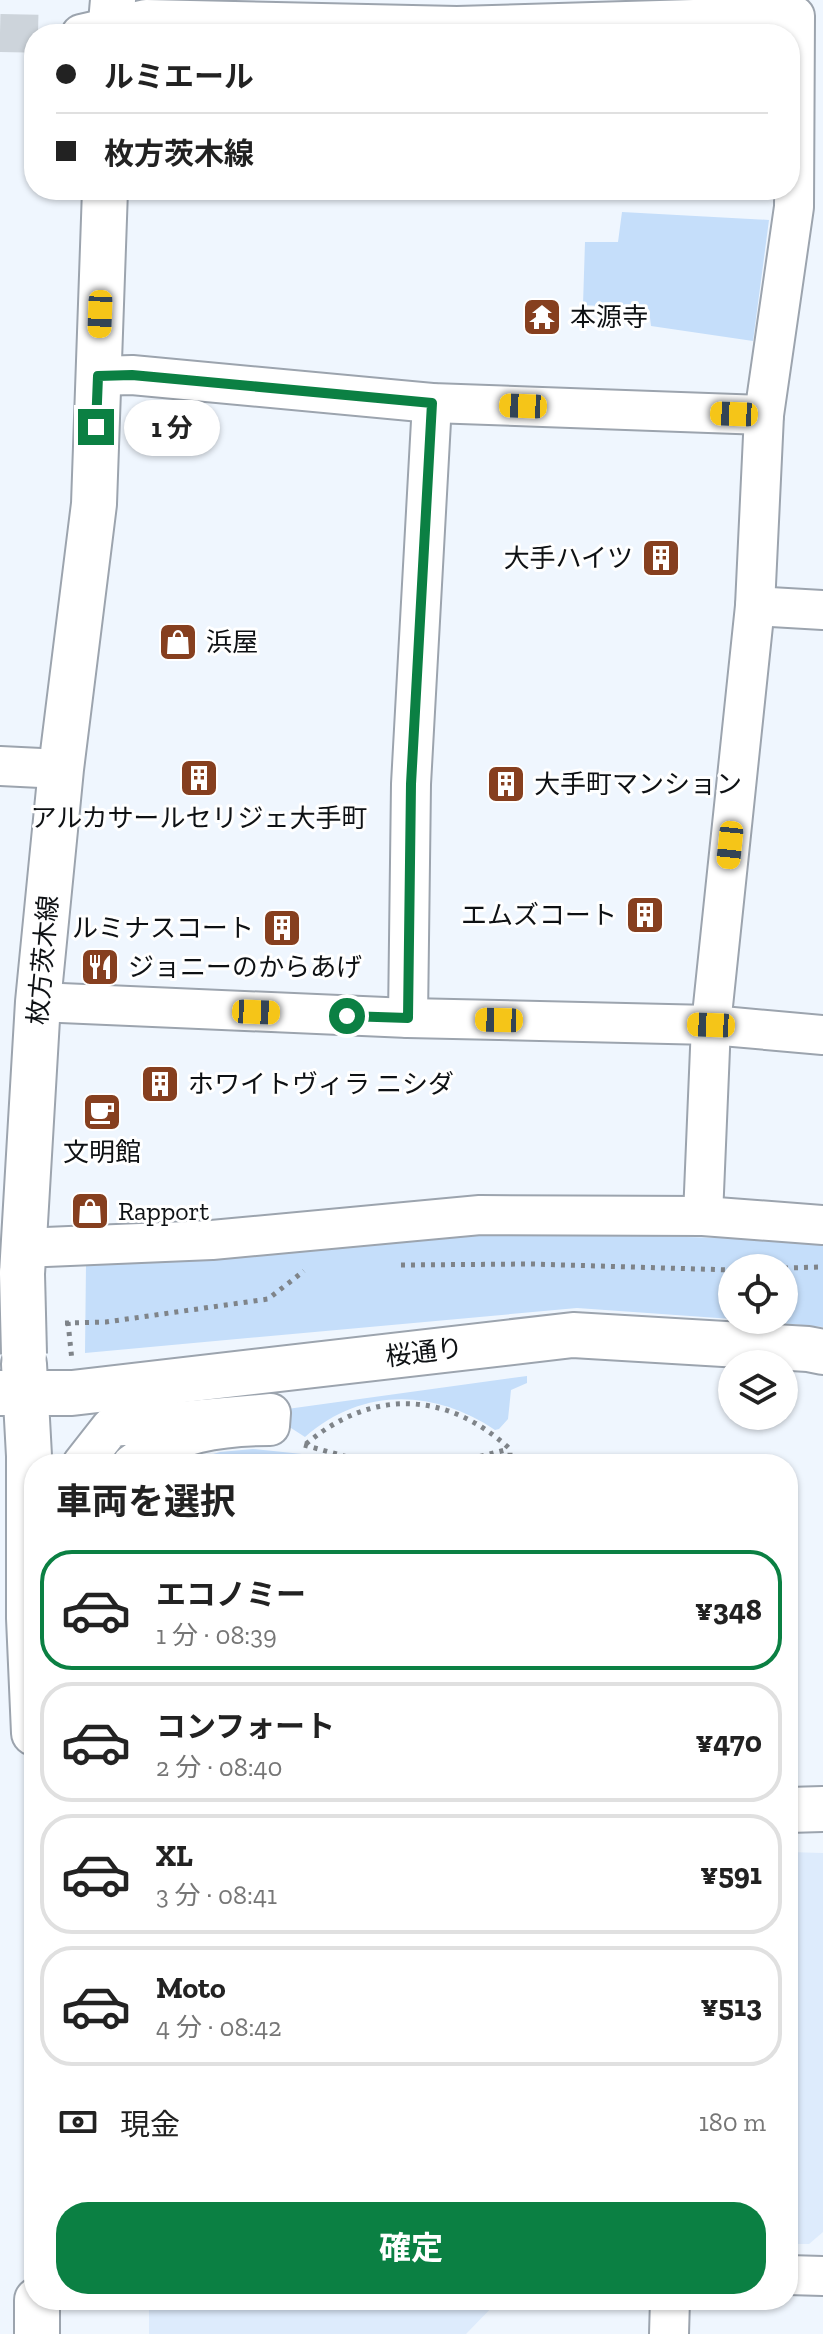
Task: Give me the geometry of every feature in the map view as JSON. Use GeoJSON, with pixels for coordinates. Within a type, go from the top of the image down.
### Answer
{"type":"FeatureCollection","features":[{"type":"Feature","properties":{"kind":"main road","name":"枚方茨木線"},"geometry":{"type":"LineString","coordinates":[[29,1454],[16,1380],[22,1261],[38,1002],[61,769],[94,504],[105,200]]}},
{"type":"Feature","properties":{"kind":"main road","name":"桜通り"},"geometry":{"type":"LineString","coordinates":[[16,1380],[72,1393],[573,1335],[823,1352]]}},
{"type":"Feature","properties":{"kind":"main road"},"geometry":{"type":"LineString","coordinates":[[798,1810],[823,1809]]}},
{"type":"Feature","properties":{"kind":"main road"},"geometry":{"type":"LineString","coordinates":[[37,2310],[37,2334]]}},
{"type":"Feature","properties":{"kind":"street"},"geometry":{"type":"LineString","coordinates":[[104,24],[146,19],[458,13],[795,16],[796,24]]}},
{"type":"Feature","properties":{"kind":"street"},"geometry":{"type":"LineString","coordinates":[[703,1216],[711,1025],[755,606],[764,415],[809,207],[800,84]]}},
{"type":"Feature","properties":{"kind":"street"},"geometry":{"type":"LineString","coordinates":[[98,376],[132,375],[432,403],[764,415]]}},
{"type":"Feature","properties":{"kind":"street"},"geometry":{"type":"LineString","coordinates":[[408,1018],[411,784],[432,403]]}},
{"type":"Feature","properties":{"kind":"street"},"geometry":{"type":"LineString","coordinates":[[755,606],[823,610]]}},
{"type":"Feature","properties":{"kind":"street"},"geometry":{"type":"LineString","coordinates":[[0,766],[61,769]]}},
{"type":"Feature","properties":{"kind":"street"},"geometry":{"type":"LineString","coordinates":[[38,1002],[408,1018],[711,1025],[823,1035]]}},
{"type":"Feature","properties":{"kind":"street"},"geometry":{"type":"LineString","coordinates":[[22,1261],[480,1215],[703,1216],[823,1225]]}},
{"type":"Feature","properties":{"kind":"street"},"geometry":{"type":"LineString","coordinates":[[90,1454],[111,1427],[271,1413],[270,1426],[234,1426],[199,1433],[145,1454]]}},
{"type":"Feature","properties":{"kind":"street"},"geometry":{"type":"LineString","coordinates":[[798,2275],[823,2276]]}},
{"type":"Feature","properties":{"kind":"street"},"geometry":{"type":"LineString","coordinates":[[669,2334],[670,2310]]}},
{"type":"Feature","properties":{"kind":"path"},"geometry":{"type":"LineString","coordinates":[[388,1265],[531,1264],[718,1270]]}},
{"type":"Feature","properties":{"kind":"path"},"geometry":{"type":"LineString","coordinates":[[798,1268],[823,1267]]}},
{"type":"Feature","properties":{"kind":"path"},"geometry":{"type":"LineString","coordinates":[[61,1324],[106,1322],[268,1299],[306,1270]]}},
{"type":"Feature","properties":{"kind":"path"},"geometry":{"type":"LineString","coordinates":[[306,1445],[343,1418],[386,1405],[409,1403],[453,1411],[474,1421],[510,1449]]}},
{"type":"Feature","properties":{"kind":"path"},"geometry":{"type":"LineString","coordinates":[[490,1454],[510,1449]]}},
{"type":"Feature","properties":{"kind":"path"},"geometry":{"type":"LineString","coordinates":[[510,1449],[510,1454]]}},
{"type":"Feature","properties":{"kind":"shaded area"},"geometry":{"type":"Polygon","coordinates":[[[622,212],[769,220],[753,341],[651,326],[649,309],[583,305],[585,242],[618,242],[622,212]]]}},
{"type":"Feature","properties":{"kind":"shaded area"},"geometry":{"type":"Polygon","coordinates":[[[480,1231],[823,1241],[823,1327],[798,1325],[798,1254],[718,1254],[718,1318],[577,1308],[85,1353],[86,1265],[214,1258],[480,1231]]]}},
{"type":"Feature","properties":{"kind":"shaded area"},"geometry":{"type":"Polygon","coordinates":[[[527,1376],[527,1383],[511,1390],[508,1419],[495,1430],[472,1416],[448,1407],[398,1399],[350,1409],[305,1437],[277,1419],[280,1410],[527,1376]]]}},
{"type":"Feature","properties":{"kind":"shaded area"},"geometry":{"type":"Polygon","coordinates":[[[253,1449],[302,1454],[213,1454],[253,1449]]]}},
{"type":"Feature","properties":{"kind":"shaded area"},"geometry":{"type":"Polygon","coordinates":[[[798,1852],[823,1853],[823,2232],[809,2244],[798,2244],[798,1852]]]}},
{"type":"Feature","properties":{"kind":"shaded area"},"geometry":{"type":"Polygon","coordinates":[[[149,2310],[489,2310],[466,2334],[149,2334],[149,2310]]]}},
{"type":"Feature","properties":{"kind":"tunnel"},"geometry":{"type":"LineString","coordinates":[[0,33],[24,34]]}},
{"type":"Feature","properties":{"kind":"place","name":"本源寺"},"geometry":{"type":"Point","coordinates":[542,317]}},
{"type":"Feature","properties":{"kind":"place","name":"大手ハイツ"},"geometry":{"type":"Point","coordinates":[661,558]}},
{"type":"Feature","properties":{"kind":"place","name":"浜屋"},"geometry":{"type":"Point","coordinates":[178,642]}},
{"type":"Feature","properties":{"kind":"place","name":"アルカサールセリジェ大手町"},"geometry":{"type":"Point","coordinates":[199,778]}},
{"type":"Feature","properties":{"kind":"place","name":"大手町マンション"},"geometry":{"type":"Point","coordinates":[506,784]}},
{"type":"Feature","properties":{"kind":"place","name":"エムズコート"},"geometry":{"type":"Point","coordinates":[645,915]}},
{"type":"Feature","properties":{"kind":"place","name":"ルミナスコート"},"geometry":{"type":"Point","coordinates":[282,928]}},
{"type":"Feature","properties":{"kind":"place","name":"ジョニーのからあげ"},"geometry":{"type":"Point","coordinates":[100,967]}},
{"type":"Feature","properties":{"kind":"place","name":"ホワイトヴィラ ニシダ"},"geometry":{"type":"Point","coordinates":[160,1084]}},
{"type":"Feature","properties":{"kind":"place","name":"文明館"},"geometry":{"type":"Point","coordinates":[102,1112]}},
{"type":"Feature","properties":{"kind":"place","name":"Rapport"},"geometry":{"type":"Point","coordinates":[90,1211]}},
{"type":"Feature","properties":{"kind":"route"},"geometry":{"type":"LineString","coordinates":[[96,427],[98,376],[132,375],[432,403],[411,784],[408,1018],[347,1016]]}}]}
